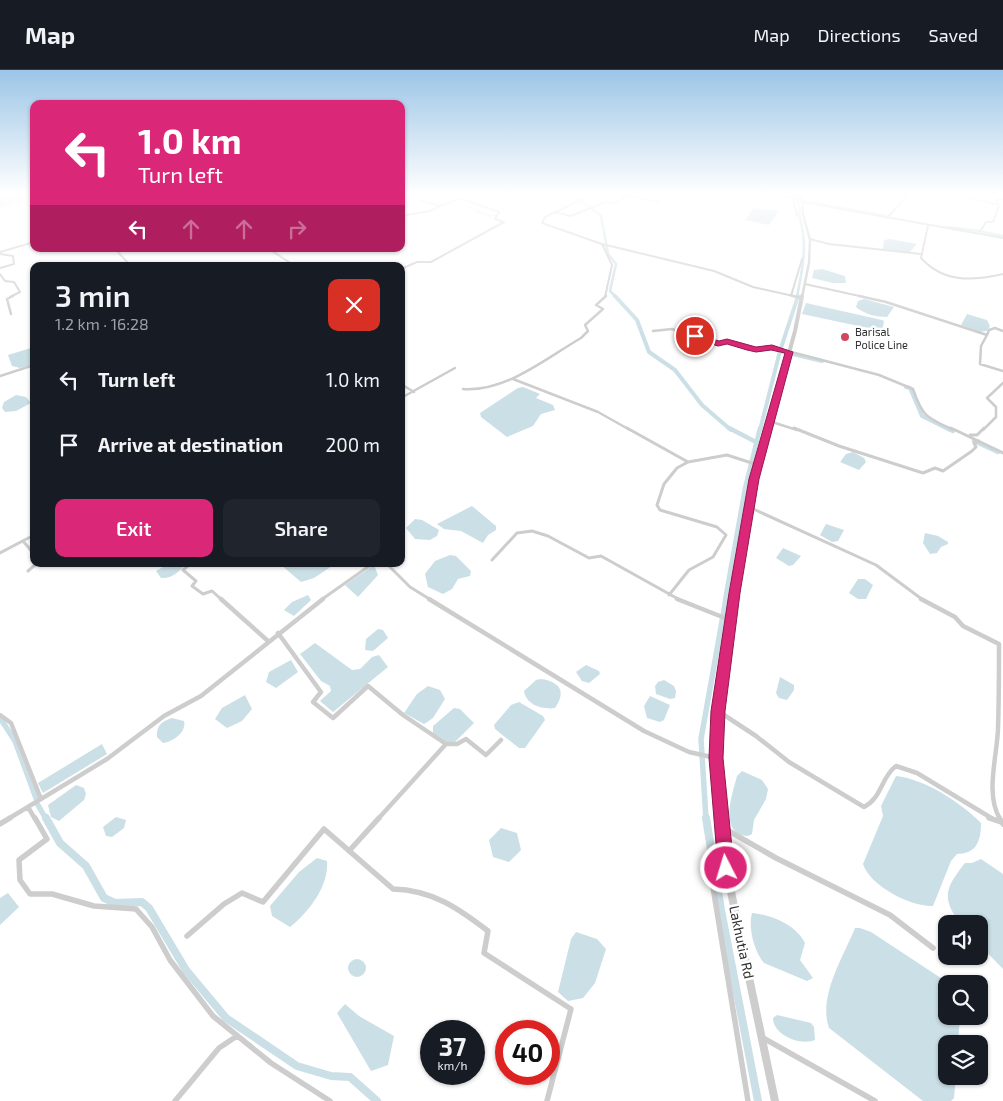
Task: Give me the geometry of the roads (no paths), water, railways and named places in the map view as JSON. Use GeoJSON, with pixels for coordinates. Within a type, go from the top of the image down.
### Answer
{"type":"FeatureCollection","features":[{"type":"Feature","properties":{"kind":"street"},"geometry":{"type":"LineString","coordinates":[[405,267],[417,262],[428,263],[465,242]]}},
{"type":"Feature","properties":{"kind":"street"},"geometry":{"type":"LineString","coordinates":[[597,242],[714,271],[753,287],[802,298]]}},
{"type":"Feature","properties":{"kind":"street","name":"Lakhutia Rd"},"geometry":{"type":"LineString","coordinates":[[775,1101],[726,868],[716,758],[718,711],[730,620],[758,465],[802,298],[810,242]]}},
{"type":"Feature","properties":{"kind":"street"},"geometry":{"type":"LineString","coordinates":[[822,242],[922,254]]}},
{"type":"Feature","properties":{"kind":"street"},"geometry":{"type":"LineString","coordinates":[[925,242],[922,254],[924,263],[938,275],[973,281],[1003,274]]}},
{"type":"Feature","properties":{"kind":"street"},"geometry":{"type":"LineString","coordinates":[[0,253],[30,243]]}},
{"type":"Feature","properties":{"kind":"street"},"geometry":{"type":"LineString","coordinates":[[463,389],[476,390],[496,386],[580,338],[588,331],[585,325],[604,309],[596,305],[606,296],[612,265],[602,244]]}},
{"type":"Feature","properties":{"kind":"street"},"geometry":{"type":"LineString","coordinates":[[117,252],[127,262]]}},
{"type":"Feature","properties":{"kind":"street"},"geometry":{"type":"LineString","coordinates":[[274,252],[289,262]]}},
{"type":"Feature","properties":{"kind":"street"},"geometry":{"type":"LineString","coordinates":[[0,253],[13,256],[14,264],[0,268]]}},
{"type":"Feature","properties":{"kind":"street"},"geometry":{"type":"LineString","coordinates":[[792,296],[802,259]]}},
{"type":"Feature","properties":{"kind":"street"},"geometry":{"type":"LineString","coordinates":[[0,274],[6,281],[14,282],[20,292],[7,299],[11,314]]}},
{"type":"Feature","properties":{"kind":"street"},"geometry":{"type":"LineString","coordinates":[[805,284],[886,302],[986,335]]}},
{"type":"Feature","properties":{"kind":"street"},"geometry":{"type":"LineString","coordinates":[[1003,331],[996,328],[989,330],[981,346],[980,364],[1003,371]]}},
{"type":"Feature","properties":{"kind":"street"},"geometry":{"type":"LineString","coordinates":[[653,331],[672,329],[714,343],[727,341],[756,350],[776,348],[879,375],[915,391],[915,398],[925,416],[1003,453]]}},
{"type":"Feature","properties":{"kind":"street"},"geometry":{"type":"LineString","coordinates":[[0,376],[30,366]]}},
{"type":"Feature","properties":{"kind":"street"},"geometry":{"type":"LineString","coordinates":[[405,396],[455,368]]}},
{"type":"Feature","properties":{"kind":"street"},"geometry":{"type":"LineString","coordinates":[[513,378],[598,412],[688,462]]}},
{"type":"Feature","properties":{"kind":"street"},"geometry":{"type":"LineString","coordinates":[[968,435],[977,435],[996,417],[996,407],[988,398],[1003,383]]}},
{"type":"Feature","properties":{"kind":"street"},"geometry":{"type":"LineString","coordinates":[[405,386],[414,392]]}},
{"type":"Feature","properties":{"kind":"street"},"geometry":{"type":"LineString","coordinates":[[769,422],[791,427],[839,446],[923,473],[935,468],[942,471],[972,451],[976,447],[974,443],[979,441]]}},
{"type":"Feature","properties":{"kind":"street"},"geometry":{"type":"LineString","coordinates":[[669,595],[689,570],[713,557],[726,535],[717,527],[663,512],[657,508],[664,484],[677,468],[688,462],[727,455],[758,465]]}},
{"type":"Feature","properties":{"kind":"street"},"geometry":{"type":"LineString","coordinates":[[751,508],[876,565],[916,596],[955,617],[963,626],[999,644],[998,729],[993,791],[996,812],[1002,823]]}},
{"type":"Feature","properties":{"kind":"street"},"geometry":{"type":"LineString","coordinates":[[492,560],[517,533],[532,531],[562,542],[585,557],[601,556],[669,595],[730,620]]}},
{"type":"Feature","properties":{"kind":"street"},"geometry":{"type":"LineString","coordinates":[[0,553],[30,537]]}},
{"type":"Feature","properties":{"kind":"street"},"geometry":{"type":"LineString","coordinates":[[24,541],[30,549]]}},
{"type":"Feature","properties":{"kind":"street"},"geometry":{"type":"LineString","coordinates":[[28,571],[33,567]]}},
{"type":"Feature","properties":{"kind":"street"},"geometry":{"type":"LineString","coordinates":[[186,567],[183,570],[196,581],[192,586],[203,594],[212,591],[268,641]]}},
{"type":"Feature","properties":{"kind":"street"},"geometry":{"type":"LineString","coordinates":[[0,824],[107,758],[164,716],[201,696],[278,633],[368,567]]}},
{"type":"Feature","properties":{"kind":"street"},"geometry":{"type":"LineString","coordinates":[[390,567],[410,587],[644,731],[689,752],[716,758]]}},
{"type":"Feature","properties":{"kind":"street"},"geometry":{"type":"LineString","coordinates":[[278,633],[288,643],[289,650],[321,692],[313,702],[333,718],[368,686],[403,715],[446,744],[457,744],[466,739],[486,755],[501,740]]}},
{"type":"Feature","properties":{"kind":"street"},"geometry":{"type":"LineString","coordinates":[[718,711],[789,762],[864,807],[870,805],[879,795],[887,776],[896,766],[917,773],[989,818],[1002,823]]}},
{"type":"Feature","properties":{"kind":"street"},"geometry":{"type":"LineString","coordinates":[[0,715],[11,724],[41,799]]}},
{"type":"Feature","properties":{"kind":"street"},"geometry":{"type":"LineString","coordinates":[[349,851],[446,744]]}},
{"type":"Feature","properties":{"kind":"street"},"geometry":{"type":"LineString","coordinates":[[28,807],[47,839],[19,860],[20,880],[30,894],[52,894],[94,906],[136,909],[152,927],[170,960],[213,1016],[271,1063],[330,1101]]}},
{"type":"Feature","properties":{"kind":"street"},"geometry":{"type":"LineString","coordinates":[[722,827],[772,856],[880,908],[914,930],[933,948]]}},
{"type":"Feature","properties":{"kind":"street"},"geometry":{"type":"LineString","coordinates":[[187,936],[224,904],[242,893],[263,902],[324,829],[394,889],[411,889],[450,902],[488,931],[484,953],[571,1009],[547,1101]]}},
{"type":"Feature","properties":{"kind":"street"},"geometry":{"type":"LineString","coordinates":[[711,875],[748,1101]]}},
{"type":"Feature","properties":{"kind":"street"},"geometry":{"type":"LineString","coordinates":[[175,1101],[219,1048],[237,1036]]}},
{"type":"Feature","properties":{"kind":"street"},"geometry":{"type":"LineString","coordinates":[[763,1038],[875,1101]]}},
{"type":"Feature","properties":{"kind":"waterway"},"geometry":{"type":"LineString","coordinates":[[606,242],[608,254],[616,264],[610,291],[615,296]]}},
{"type":"Feature","properties":{"kind":"waterway"},"geometry":{"type":"LineString","coordinates":[[797,297],[803,265],[804,242]]}},
{"type":"Feature","properties":{"kind":"waterway"},"geometry":{"type":"LineString","coordinates":[[615,296],[637,320],[649,352],[675,370],[702,405],[731,430]]}},
{"type":"Feature","properties":{"kind":"waterway"},"geometry":{"type":"LineString","coordinates":[[780,351],[798,296]]}},
{"type":"Feature","properties":{"kind":"waterway"},"geometry":{"type":"LineString","coordinates":[[760,430],[780,351]]}},
{"type":"Feature","properties":{"kind":"waterway"},"geometry":{"type":"LineString","coordinates":[[780,351],[822,361]]}},
{"type":"Feature","properties":{"kind":"waterway"},"geometry":{"type":"LineString","coordinates":[[906,387],[910,388],[922,416],[950,430]]}},
{"type":"Feature","properties":{"kind":"waterway"},"geometry":{"type":"LineString","coordinates":[[729,428],[756,442]]}},
{"type":"Feature","properties":{"kind":"waterway"},"geometry":{"type":"LineString","coordinates":[[725,600],[745,488],[760,428]]}},
{"type":"Feature","properties":{"kind":"waterway"},"geometry":{"type":"LineString","coordinates":[[947,428],[953,431]]}},
{"type":"Feature","properties":{"kind":"waterway"},"geometry":{"type":"LineString","coordinates":[[974,441],[998,452]]}},
{"type":"Feature","properties":{"kind":"waterway"},"geometry":{"type":"LineString","coordinates":[[706,819],[701,739],[726,599]]}},
{"type":"Feature","properties":{"kind":"waterway"},"geometry":{"type":"LineString","coordinates":[[0,718],[15,741],[36,798]]}},
{"type":"Feature","properties":{"kind":"waterway"},"geometry":{"type":"LineString","coordinates":[[38,805],[46,819]]}},
{"type":"Feature","properties":{"kind":"waterway"},"geometry":{"type":"LineString","coordinates":[[46,818],[60,843],[86,866],[104,898],[115,903],[142,902],[149,908],[186,970],[226,1018],[297,1066],[331,1076],[350,1077],[377,1101]]}},
{"type":"Feature","properties":{"kind":"waterway"},"geometry":{"type":"LineString","coordinates":[[706,818],[721,910],[758,1101]]}},
{"type":"Feature","properties":{"kind":"place","name":"Barisal Police Line"},"geometry":{"type":"Point","coordinates":[845,337]}}]}
